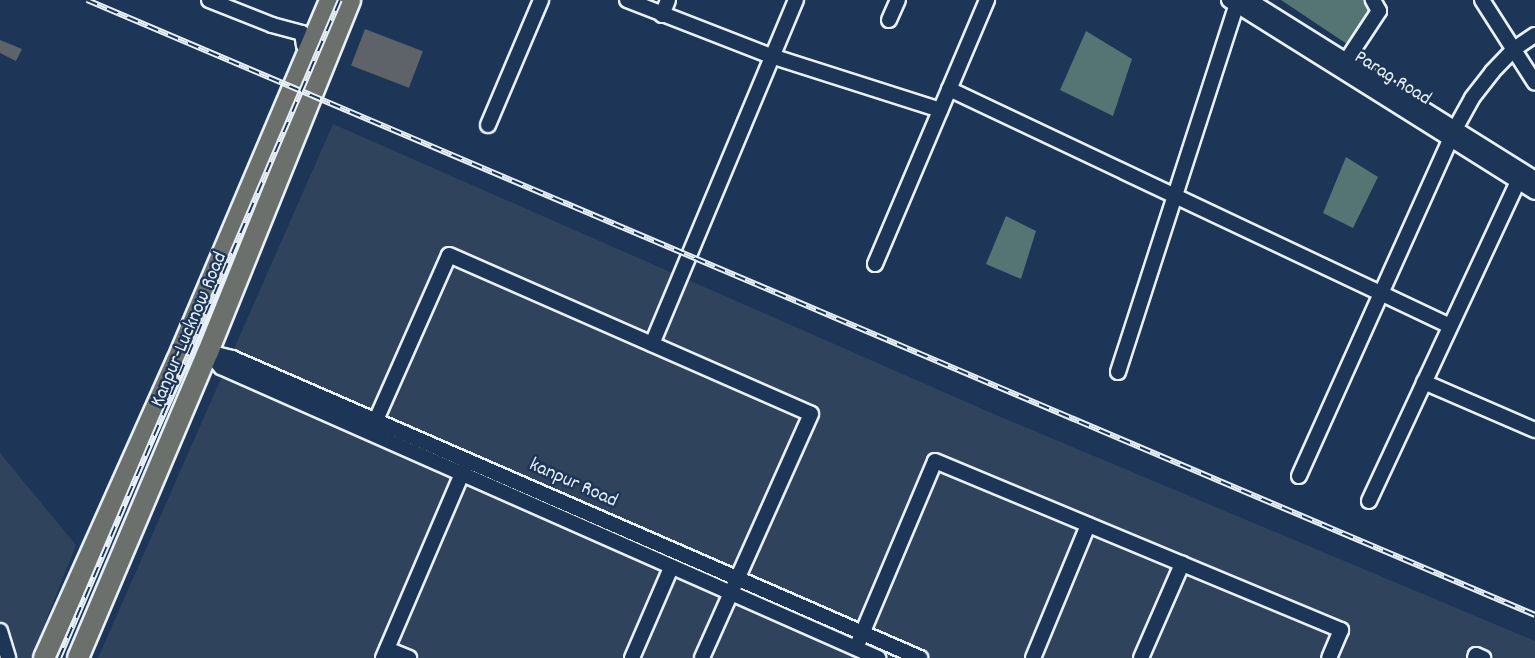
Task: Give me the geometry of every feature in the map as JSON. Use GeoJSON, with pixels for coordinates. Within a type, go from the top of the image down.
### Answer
{"type":"FeatureCollection","features":[{"type":"Feature","properties":{"kind":"highway","name":"Kanpur-Lucknow Road"},"geometry":{"type":"LineString","coordinates":[[44,658],[177,361],[330,0]]}},
{"type":"Feature","properties":{"kind":"highway","name":"Kanpur-Lucknow Road"},"geometry":{"type":"LineString","coordinates":[[78,658],[208,352],[350,0]]}},
{"type":"Feature","properties":{"kind":"street"},"geometry":{"type":"LineString","coordinates":[[209,0],[272,25],[302,33],[304,45],[309,49]]}},
{"type":"Feature","properties":{"kind":"street"},"geometry":{"type":"LineString","coordinates":[[488,125],[541,0]]}},
{"type":"Feature","properties":{"kind":"street"},"geometry":{"type":"LineString","coordinates":[[627,0],[773,56],[940,110]]}},
{"type":"Feature","properties":{"kind":"street"},"geometry":{"type":"LineString","coordinates":[[662,15],[669,0]]}},
{"type":"Feature","properties":{"kind":"street"},"geometry":{"type":"LineString","coordinates":[[652,344],[796,0]]}},
{"type":"Feature","properties":{"kind":"street"},"geometry":{"type":"LineString","coordinates":[[888,20],[898,0]]}},
{"type":"Feature","properties":{"kind":"street"},"geometry":{"type":"LineString","coordinates":[[875,264],[987,0]]}},
{"type":"Feature","properties":{"kind":"street"},"geometry":{"type":"LineString","coordinates":[[1346,61],[1379,11],[1373,0]]}},
{"type":"Feature","properties":{"kind":"street"},"geometry":{"type":"LineString","coordinates":[[1482,0],[1535,83]]}},
{"type":"Feature","properties":{"kind":"street"},"geometry":{"type":"LineString","coordinates":[[1118,372],[1175,196],[1246,2]]}},
{"type":"Feature","properties":{"kind":"street","name":"Parag Road"},"geometry":{"type":"LineString","coordinates":[[1246,2],[1346,61],[1535,192]]}},
{"type":"Feature","properties":{"kind":"street","name":"Parag Road"},"geometry":{"type":"LineString","coordinates":[[1246,2],[1453,134],[1535,179]]}},
{"type":"Feature","properties":{"kind":"street"},"geometry":{"type":"LineString","coordinates":[[1299,476],[1453,134],[1472,98],[1514,49],[1535,36]]}},
{"type":"Feature","properties":{"kind":"street"},"geometry":{"type":"LineString","coordinates":[[949,89],[1450,326]]}},
{"type":"Feature","properties":{"kind":"street"},"geometry":{"type":"LineString","coordinates":[[1369,501],[1518,181]]}},
{"type":"Feature","properties":{"kind":"street"},"geometry":{"type":"LineString","coordinates":[[376,420],[449,255],[811,414],[702,658]]}},
{"type":"Feature","properties":{"kind":"street"},"geometry":{"type":"LineString","coordinates":[[208,352],[221,367],[878,658]]}},
{"type":"Feature","properties":{"kind":"street","name":"kanpur Road"},"geometry":{"type":"LineString","coordinates":[[208,352],[232,358],[920,658]]}},
{"type":"Feature","properties":{"kind":"street"},"geometry":{"type":"LineString","coordinates":[[1424,382],[1535,430]]}},
{"type":"Feature","properties":{"kind":"street"},"geometry":{"type":"LineString","coordinates":[[409,658],[385,653],[468,460]]}},
{"type":"Feature","properties":{"kind":"street"},"geometry":{"type":"LineString","coordinates":[[856,648],[935,461],[1341,630],[1329,658]]}},
{"type":"Feature","properties":{"kind":"street"},"geometry":{"type":"LineString","coordinates":[[1033,658],[1088,525]]}},
{"type":"Feature","properties":{"kind":"street"},"geometry":{"type":"LineString","coordinates":[[1141,658],[1182,564]]}},
{"type":"Feature","properties":{"kind":"street"},"geometry":{"type":"LineString","coordinates":[[632,658],[671,568]]}},
{"type":"Feature","properties":{"kind":"street"},"geometry":{"type":"LineString","coordinates":[[0,630],[8,658]]}},
{"type":"Feature","properties":{"kind":"street"},"geometry":{"type":"LineString","coordinates":[[1475,658],[1476,655],[1483,658]]}},
{"type":"Feature","properties":{"kind":"shaded area"},"geometry":{"type":"Polygon","coordinates":[[[333,124],[989,412],[1535,641],[1535,658],[98,658],[333,124]]]}},
{"type":"Feature","properties":{"kind":"shaded area"},"geometry":{"type":"Polygon","coordinates":[[[0,453],[76,545],[31,658],[0,658],[0,453]]]}},
{"type":"Feature","properties":{"kind":"green space"},"geometry":{"type":"Polygon","coordinates":[[[1281,0],[1364,0],[1370,12],[1347,44],[1281,0]]]}},
{"type":"Feature","properties":{"kind":"green space"},"geometry":{"type":"Polygon","coordinates":[[[1086,31],[1132,59],[1113,116],[1060,90],[1086,31]]]}},
{"type":"Feature","properties":{"kind":"green space"},"geometry":{"type":"Polygon","coordinates":[[[1346,157],[1378,177],[1353,228],[1323,213],[1346,157]]]}},
{"type":"Feature","properties":{"kind":"green space"},"geometry":{"type":"Polygon","coordinates":[[[1006,216],[1036,231],[1021,279],[986,264],[1006,216]]]}},
{"type":"Feature","properties":{"kind":"building"},"geometry":{"type":"Polygon","coordinates":[[[365,29],[423,51],[409,88],[351,65],[365,29]]]}},
{"type":"Feature","properties":{"kind":"building"},"geometry":{"type":"Polygon","coordinates":[[[0,40],[22,49],[16,61],[0,53],[0,40]]]}},
{"type":"Feature","properties":{"kind":"railway"},"geometry":{"type":"LineString","coordinates":[[87,0],[1535,615]]}},
{"type":"Feature","properties":{"kind":"railway"},"geometry":{"type":"LineString","coordinates":[[59,658],[340,0]]}}]}
